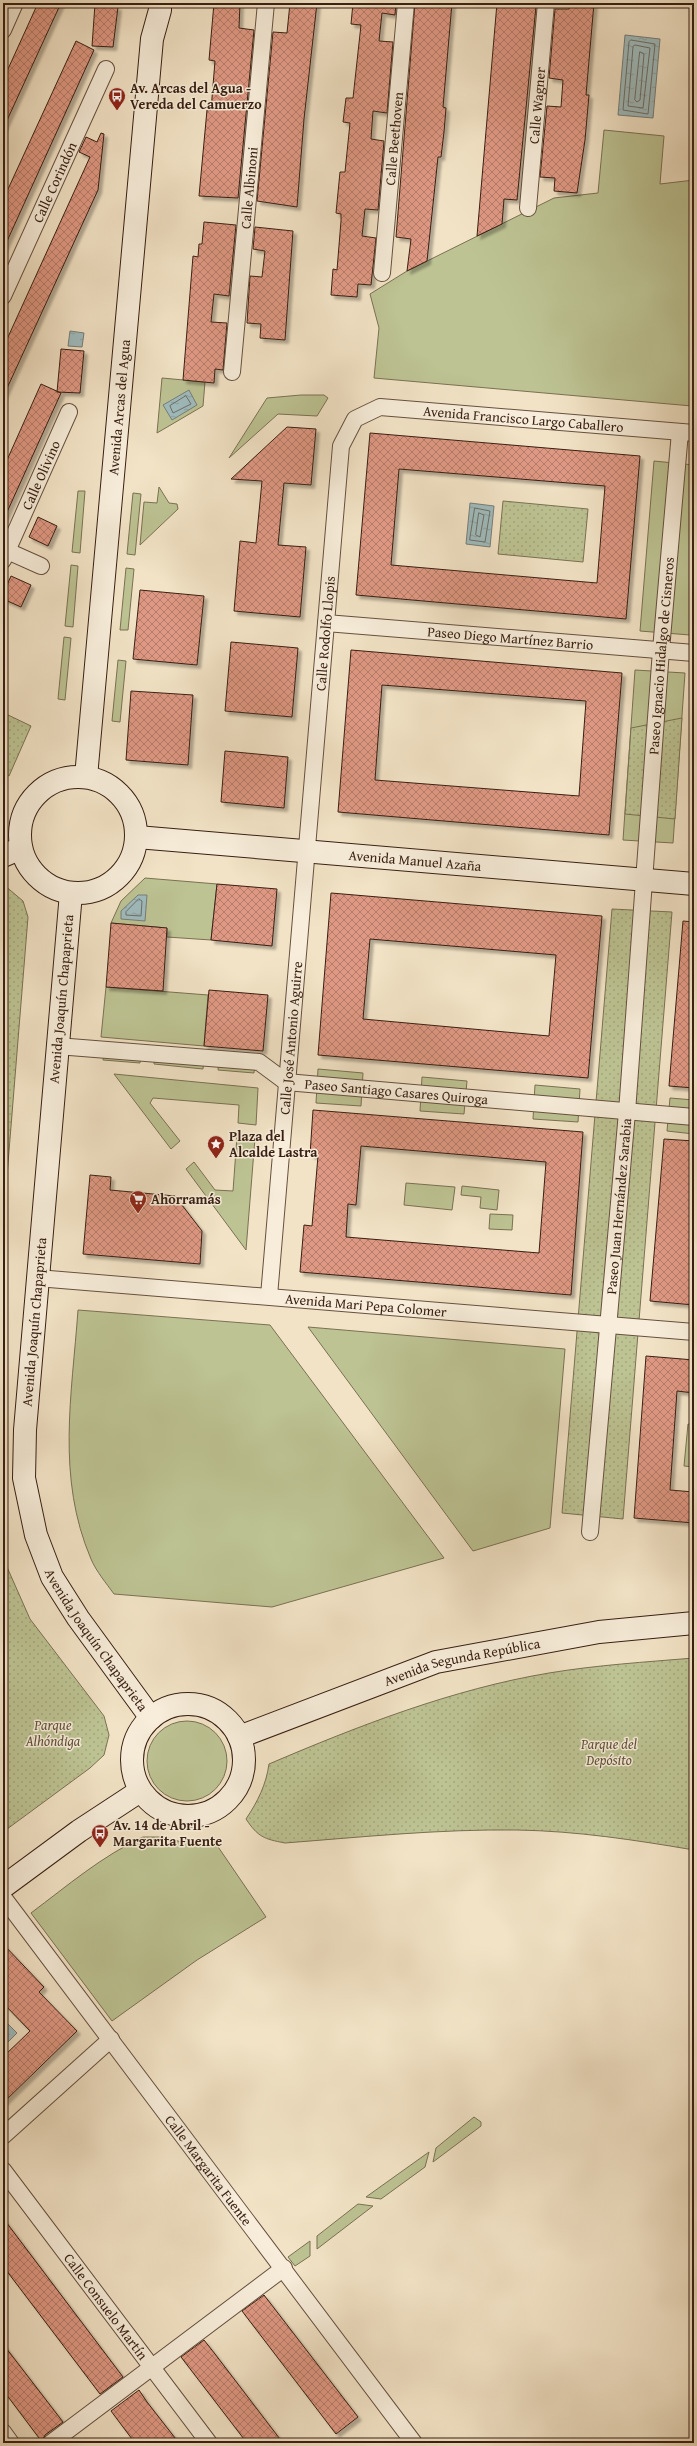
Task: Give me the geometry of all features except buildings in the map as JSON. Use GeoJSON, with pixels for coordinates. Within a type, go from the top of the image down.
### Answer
{"type":"FeatureCollection","features":[{"type":"Feature","properties":{"kind":"street"},"geometry":{"type":"LineString","coordinates":[[3,30],[15,3]]}},
{"type":"Feature","properties":{"kind":"street","name":"Avenida Arcas del Agua"},"geometry":{"type":"LineString","coordinates":[[146,3],[152,39]]}},
{"type":"Feature","properties":{"kind":"street","name":"Avenida Arcas del Agua"},"geometry":{"type":"LineString","coordinates":[[86,777],[152,39],[160,3]]}},
{"type":"Feature","properties":{"kind":"street","name":"Calle Albinoni"},"geometry":{"type":"LineString","coordinates":[[232,372],[266,3]]}},
{"type":"Feature","properties":{"kind":"street","name":"Calle Beethoven"},"geometry":{"type":"LineString","coordinates":[[382,273],[406,3]]}},
{"type":"Feature","properties":{"kind":"street","name":"Calle Wagner"},"geometry":{"type":"LineString","coordinates":[[528,208],[546,3]]}},
{"type":"Feature","properties":{"kind":"street","name":"Calle Corindón"},"geometry":{"type":"LineString","coordinates":[[3,296],[106,69]]}},
{"type":"Feature","properties":{"kind":"street","name":"Avenida Francisco Largo Caballero"},"geometry":{"type":"LineString","coordinates":[[355,419],[380,407],[687,432]]}},
{"type":"Feature","properties":{"kind":"street","name":"Calle Olivino"},"geometry":{"type":"LineString","coordinates":[[4,553],[69,412]]}},
{"type":"Feature","properties":{"kind":"street","name":"Calle Rodolfo Llopis"},"geometry":{"type":"LineString","coordinates":[[305,851],[341,446],[355,419]]}},
{"type":"Feature","properties":{"kind":"street","name":"Paseo Ignacio Hidalgo de Cisneros"},"geometry":{"type":"LineString","coordinates":[[644,880],[661,650],[687,432]]}},
{"type":"Feature","properties":{"kind":"street"},"geometry":{"type":"LineString","coordinates":[[4,553],[41,566]]}},
{"type":"Feature","properties":{"kind":"street","name":"Paseo Diego Martínez Barrio"},"geometry":{"type":"LineString","coordinates":[[326,623],[694,653]]}},
{"type":"Feature","properties":{"kind":"street"},"geometry":{"type":"LineString","coordinates":[[86,777],[102,782],[111,788],[127,804],[134,819],[137,837],[133,854],[124,870],[110,883],[92,891],[71,893],[55,888],[40,879],[28,865],[12,852],[20,830],[24,811],[35,796],[49,784],[67,778],[86,777]]}},
{"type":"Feature","properties":{"kind":"street","name":"Avenida Manuel Azaña"},"geometry":{"type":"LineString","coordinates":[[137,837],[694,884]]}},
{"type":"Feature","properties":{"kind":"street","name":"Calle José Antonio Aguirre"},"geometry":{"type":"LineString","coordinates":[[269,1296],[305,851]]}},
{"type":"Feature","properties":{"kind":"street","name":"Paseo Juan Hernández Sarabia"},"geometry":{"type":"LineString","coordinates":[[590,1532],[607,1325],[627,1112],[644,880]]}},
{"type":"Feature","properties":{"kind":"street","name":"Avenida Joaquín Chapaprieta"},"geometry":{"type":"LineString","coordinates":[[71,893],[37,1278],[25,1430],[24,1478],[36,1535],[52,1577],[151,1718]]}},
{"type":"Feature","properties":{"kind":"street","name":"Paseo Santiago Casares Quiroga"},"geometry":{"type":"LineString","coordinates":[[57,1046],[259,1062],[286,1082],[694,1117]]}},
{"type":"Feature","properties":{"kind":"street","name":"Avenida Mari Pepa Colomer"},"geometry":{"type":"LineString","coordinates":[[37,1278],[694,1332]]}},
{"type":"Feature","properties":{"kind":"street","name":"Avenida Segunda República"},"geometry":{"type":"LineString","coordinates":[[239,1737],[436,1662],[599,1632],[694,1623]]}},
{"type":"Feature","properties":{"kind":"street"},"geometry":{"type":"LineString","coordinates":[[182,1704],[200,1705],[216,1712],[229,1722],[239,1737],[244,1755],[243,1767],[235,1791],[223,1804],[206,1814],[188,1817],[170,1814],[153,1805],[140,1791],[134,1776],[131,1760],[133,1750],[140,1730],[151,1718],[165,1709],[182,1704]]}},
{"type":"Feature","properties":{"kind":"street"},"geometry":{"type":"LineString","coordinates":[[3,1887],[79,1832],[140,1791]]}},
{"type":"Feature","properties":{"kind":"street","name":"Calle Margarita Fuente"},"geometry":{"type":"LineString","coordinates":[[3,1897],[284,2268],[414,2443]]}},
{"type":"Feature","properties":{"kind":"street"},"geometry":{"type":"LineString","coordinates":[[3,2136],[111,2039]]}},
{"type":"Feature","properties":{"kind":"street","name":"Calle Consuelo Martín"},"geometry":{"type":"LineString","coordinates":[[3,2170],[209,2443]]}},
{"type":"Feature","properties":{"kind":"street"},"geometry":{"type":"LineString","coordinates":[[51,2443],[284,2268]]}},
{"type":"Feature","properties":{"kind":"street"},"geometry":{"type":"LineString","coordinates":[[3,2432],[11,2443]]}},
{"type":"Feature","properties":{"kind":"green space"},"geometry":{"type":"Polygon","coordinates":[[[604,130],[664,136],[660,184],[694,180],[692,406],[374,378],[379,328],[370,294],[407,271],[554,198],[598,193],[604,130]]]}},
{"type":"Feature","properties":{"kind":"green space"},"geometry":{"type":"Polygon","coordinates":[[[162,378],[205,382],[203,406],[157,433],[162,378]]]}},
{"type":"Feature","properties":{"kind":"green space"},"geometry":{"type":"Polygon","coordinates":[[[301,395],[324,395],[328,398],[317,416],[278,414],[229,458],[267,398],[301,395]]]}},
{"type":"Feature","properties":{"kind":"green space"},"geometry":{"type":"Polygon","coordinates":[[[654,461],[694,465],[694,588],[690,635],[640,631],[654,461]]]}},
{"type":"Feature","properties":{"kind":"green space"},"geometry":{"type":"Polygon","coordinates":[[[159,487],[169,503],[177,504],[178,509],[140,545],[144,502],[157,503],[159,487]]]}},
{"type":"Feature","properties":{"kind":"green space"},"geometry":{"type":"Polygon","coordinates":[[[78,491],[85,491],[80,553],[72,552],[78,491]]]}},
{"type":"Feature","properties":{"kind":"green space"},"geometry":{"type":"Polygon","coordinates":[[[133,493],[141,494],[135,555],[127,554],[133,493]]]}},
{"type":"Feature","properties":{"kind":"green space"},"geometry":{"type":"Polygon","coordinates":[[[503,501],[588,509],[583,562],[498,554],[503,501]]]}},
{"type":"Feature","properties":{"kind":"green space"},"geometry":{"type":"Polygon","coordinates":[[[71,565],[78,566],[73,627],[65,626],[71,565]]]}},
{"type":"Feature","properties":{"kind":"green space"},"geometry":{"type":"Polygon","coordinates":[[[126,568],[134,569],[128,630],[120,630],[126,568]]]}},
{"type":"Feature","properties":{"kind":"green space"},"geometry":{"type":"Polygon","coordinates":[[[64,637],[71,638],[65,700],[58,699],[64,637]]]}},
{"type":"Feature","properties":{"kind":"green space"},"geometry":{"type":"Polygon","coordinates":[[[118,660],[126,661],[120,722],[112,721],[118,660]]]}},
{"type":"Feature","properties":{"kind":"green space"},"geometry":{"type":"Polygon","coordinates":[[[635,670],[685,673],[673,843],[623,840],[635,670]]]}},
{"type":"Feature","properties":{"kind":"green space"},"geometry":{"type":"Polygon","coordinates":[[[6,714],[31,726],[9,776],[3,773],[3,722],[6,714]]]}},
{"type":"Feature","properties":{"kind":"green space"},"geometry":{"type":"Polygon","coordinates":[[[682,718],[675,819],[625,814],[631,728],[682,718]]]}},
{"type":"Feature","properties":{"kind":"green space"},"geometry":{"type":"Polygon","coordinates":[[[145,878],[217,884],[211,940],[167,937],[167,928],[111,923],[121,901],[145,878]]]}},
{"type":"Feature","properties":{"kind":"green space"},"geometry":{"type":"Polygon","coordinates":[[[4,885],[23,901],[28,917],[3,1225],[4,885]]]}},
{"type":"Feature","properties":{"kind":"green space"},"geometry":{"type":"Polygon","coordinates":[[[612,909],[672,912],[623,1519],[562,1513],[612,909]]]}},
{"type":"Feature","properties":{"kind":"green space"},"geometry":{"type":"Polygon","coordinates":[[[106,987],[208,995],[204,1046],[101,1037],[106,987]]]}},
{"type":"Feature","properties":{"kind":"green space"},"geometry":{"type":"Polygon","coordinates":[[[104,1050],[141,1053],[140,1063],[103,1060],[104,1050]]]}},
{"type":"Feature","properties":{"kind":"green space"},"geometry":{"type":"Polygon","coordinates":[[[155,1054],[204,1058],[203,1069],[154,1064],[155,1054]]]}},
{"type":"Feature","properties":{"kind":"green space"},"geometry":{"type":"Polygon","coordinates":[[[219,1059],[255,1063],[254,1073],[218,1070],[219,1059]]]}},
{"type":"Feature","properties":{"kind":"green space"},"geometry":{"type":"Polygon","coordinates":[[[318,1069],[363,1073],[361,1106],[316,1103],[318,1069]]]}},
{"type":"Feature","properties":{"kind":"green space"},"geometry":{"type":"Polygon","coordinates":[[[114,1074],[258,1088],[256,1125],[238,1123],[239,1105],[153,1098],[150,1103],[180,1141],[171,1149],[114,1074]]]}},
{"type":"Feature","properties":{"kind":"green space"},"geometry":{"type":"Polygon","coordinates":[[[422,1077],[467,1081],[464,1114],[420,1111],[422,1077]]]}},
{"type":"Feature","properties":{"kind":"green space"},"geometry":{"type":"Polygon","coordinates":[[[535,1085],[580,1089],[578,1122],[533,1119],[535,1085]]]}},
{"type":"Feature","properties":{"kind":"green space"},"geometry":{"type":"Polygon","coordinates":[[[670,1098],[694,1100],[694,1134],[667,1131],[670,1098]]]}},
{"type":"Feature","properties":{"kind":"green space"},"geometry":{"type":"Polygon","coordinates":[[[237,1136],[255,1138],[246,1250],[186,1169],[194,1162],[215,1190],[233,1191],[237,1136]]]}},
{"type":"Feature","properties":{"kind":"green space"},"geometry":{"type":"Polygon","coordinates":[[[406,1183],[455,1187],[452,1210],[404,1205],[406,1183]]]}},
{"type":"Feature","properties":{"kind":"green space"},"geometry":{"type":"Polygon","coordinates":[[[462,1186],[499,1190],[497,1210],[480,1208],[481,1197],[461,1195],[462,1186]]]}},
{"type":"Feature","properties":{"kind":"green space"},"geometry":{"type":"Polygon","coordinates":[[[490,1214],[513,1215],[512,1230],[489,1229],[490,1214]]]}},
{"type":"Feature","properties":{"kind":"green space"},"geometry":{"type":"Polygon","coordinates":[[[78,1310],[270,1325],[444,1558],[272,1607],[114,1594],[98,1572],[91,1559],[80,1528],[73,1497],[69,1436],[70,1405],[78,1310]]]}},
{"type":"Feature","properties":{"kind":"green space"},"geometry":{"type":"Polygon","coordinates":[[[308,1327],[565,1349],[550,1528],[473,1551],[308,1327]]]}},
{"type":"Feature","properties":{"kind":"green space"},"geometry":{"type":"Polygon","coordinates":[[[688,1424],[694,1425],[694,1467],[684,1466],[688,1424]]]}},
{"type":"Feature","properties":{"kind":"green space","name":"Parque Alhóndiga"},"geometry":{"type":"Polygon","coordinates":[[[3,1558],[30,1619],[104,1716],[109,1735],[104,1755],[90,1768],[3,1832],[3,1558]]]}},
{"type":"Feature","properties":{"kind":"green space","name":"Parque del Depósito"},"geometry":{"type":"Polygon","coordinates":[[[694,1658],[694,1850],[584,1834],[517,1830],[430,1832],[285,1843],[262,1836],[254,1830],[246,1819],[261,1793],[269,1764],[406,1710],[477,1689],[549,1673],[622,1664],[694,1658]]]}},
{"type":"Feature","properties":{"kind":"green space"},"geometry":{"type":"Polygon","coordinates":[[[187,1721],[202,1724],[215,1733],[224,1746],[227,1761],[224,1776],[215,1789],[202,1798],[187,1801],[172,1798],[159,1789],[150,1776],[147,1761],[150,1746],[159,1733],[172,1724],[187,1721]]]}},
{"type":"Feature","properties":{"kind":"green space"},"geometry":{"type":"Polygon","coordinates":[[[143,1837],[165,1837],[181,1842],[212,1838],[266,1917],[197,1960],[112,2021],[31,1913],[99,1862],[143,1837]]]}},
{"type":"Feature","properties":{"kind":"green space"},"geometry":{"type":"Polygon","coordinates":[[[474,2117],[481,2122],[481,2126],[433,2162],[436,2148],[474,2117]]]}},
{"type":"Feature","properties":{"kind":"green space"},"geometry":{"type":"Polygon","coordinates":[[[429,2152],[425,2167],[381,2199],[366,2197],[429,2152]]]}},
{"type":"Feature","properties":{"kind":"green space"},"geometry":{"type":"Polygon","coordinates":[[[358,2204],[373,2206],[317,2249],[317,2236],[358,2204]]]}},
{"type":"Feature","properties":{"kind":"green space"},"geometry":{"type":"Polygon","coordinates":[[[310,2241],[310,2256],[295,2266],[288,2257],[310,2241]]]}},
{"type":"Feature","properties":{"kind":"water"},"geometry":{"type":"Polygon","coordinates":[[[625,35],[660,39],[653,118],[618,115],[625,35]]]}},
{"type":"Feature","properties":{"kind":"water"},"geometry":{"type":"Polygon","coordinates":[[[70,331],[84,333],[82,347],[68,346],[70,331]]]}},
{"type":"Feature","properties":{"kind":"water"},"geometry":{"type":"Polygon","coordinates":[[[189,390],[197,405],[172,420],[163,405],[189,390]]]}},
{"type":"Feature","properties":{"kind":"water"},"geometry":{"type":"Polygon","coordinates":[[[470,503],[494,506],[490,547],[466,544],[470,503]]]}},
{"type":"Feature","properties":{"kind":"water"},"geometry":{"type":"Polygon","coordinates":[[[138,895],[147,895],[145,921],[121,919],[121,911],[138,895]]]}},
{"type":"Feature","properties":{"kind":"water"},"geometry":{"type":"Polygon","coordinates":[[[3,2019],[17,2033],[3,2047],[3,2019]]]}},
{"type":"Feature","properties":{"kind":"place","name":"Av. Arcas del Agua - Vereda del Camuerzo"},"geometry":{"type":"Point","coordinates":[117,111]}},
{"type":"Feature","properties":{"kind":"place","name":"Plaza del Alcalde Lastra"},"geometry":{"type":"Point","coordinates":[216,1159]}},
{"type":"Feature","properties":{"kind":"place","name":"Ahorramás"},"geometry":{"type":"Point","coordinates":[138,1214]}},
{"type":"Feature","properties":{"kind":"place","name":"Av. 14 de Abril - Margarita Fuente"},"geometry":{"type":"Point","coordinates":[100,1848]}}]}
